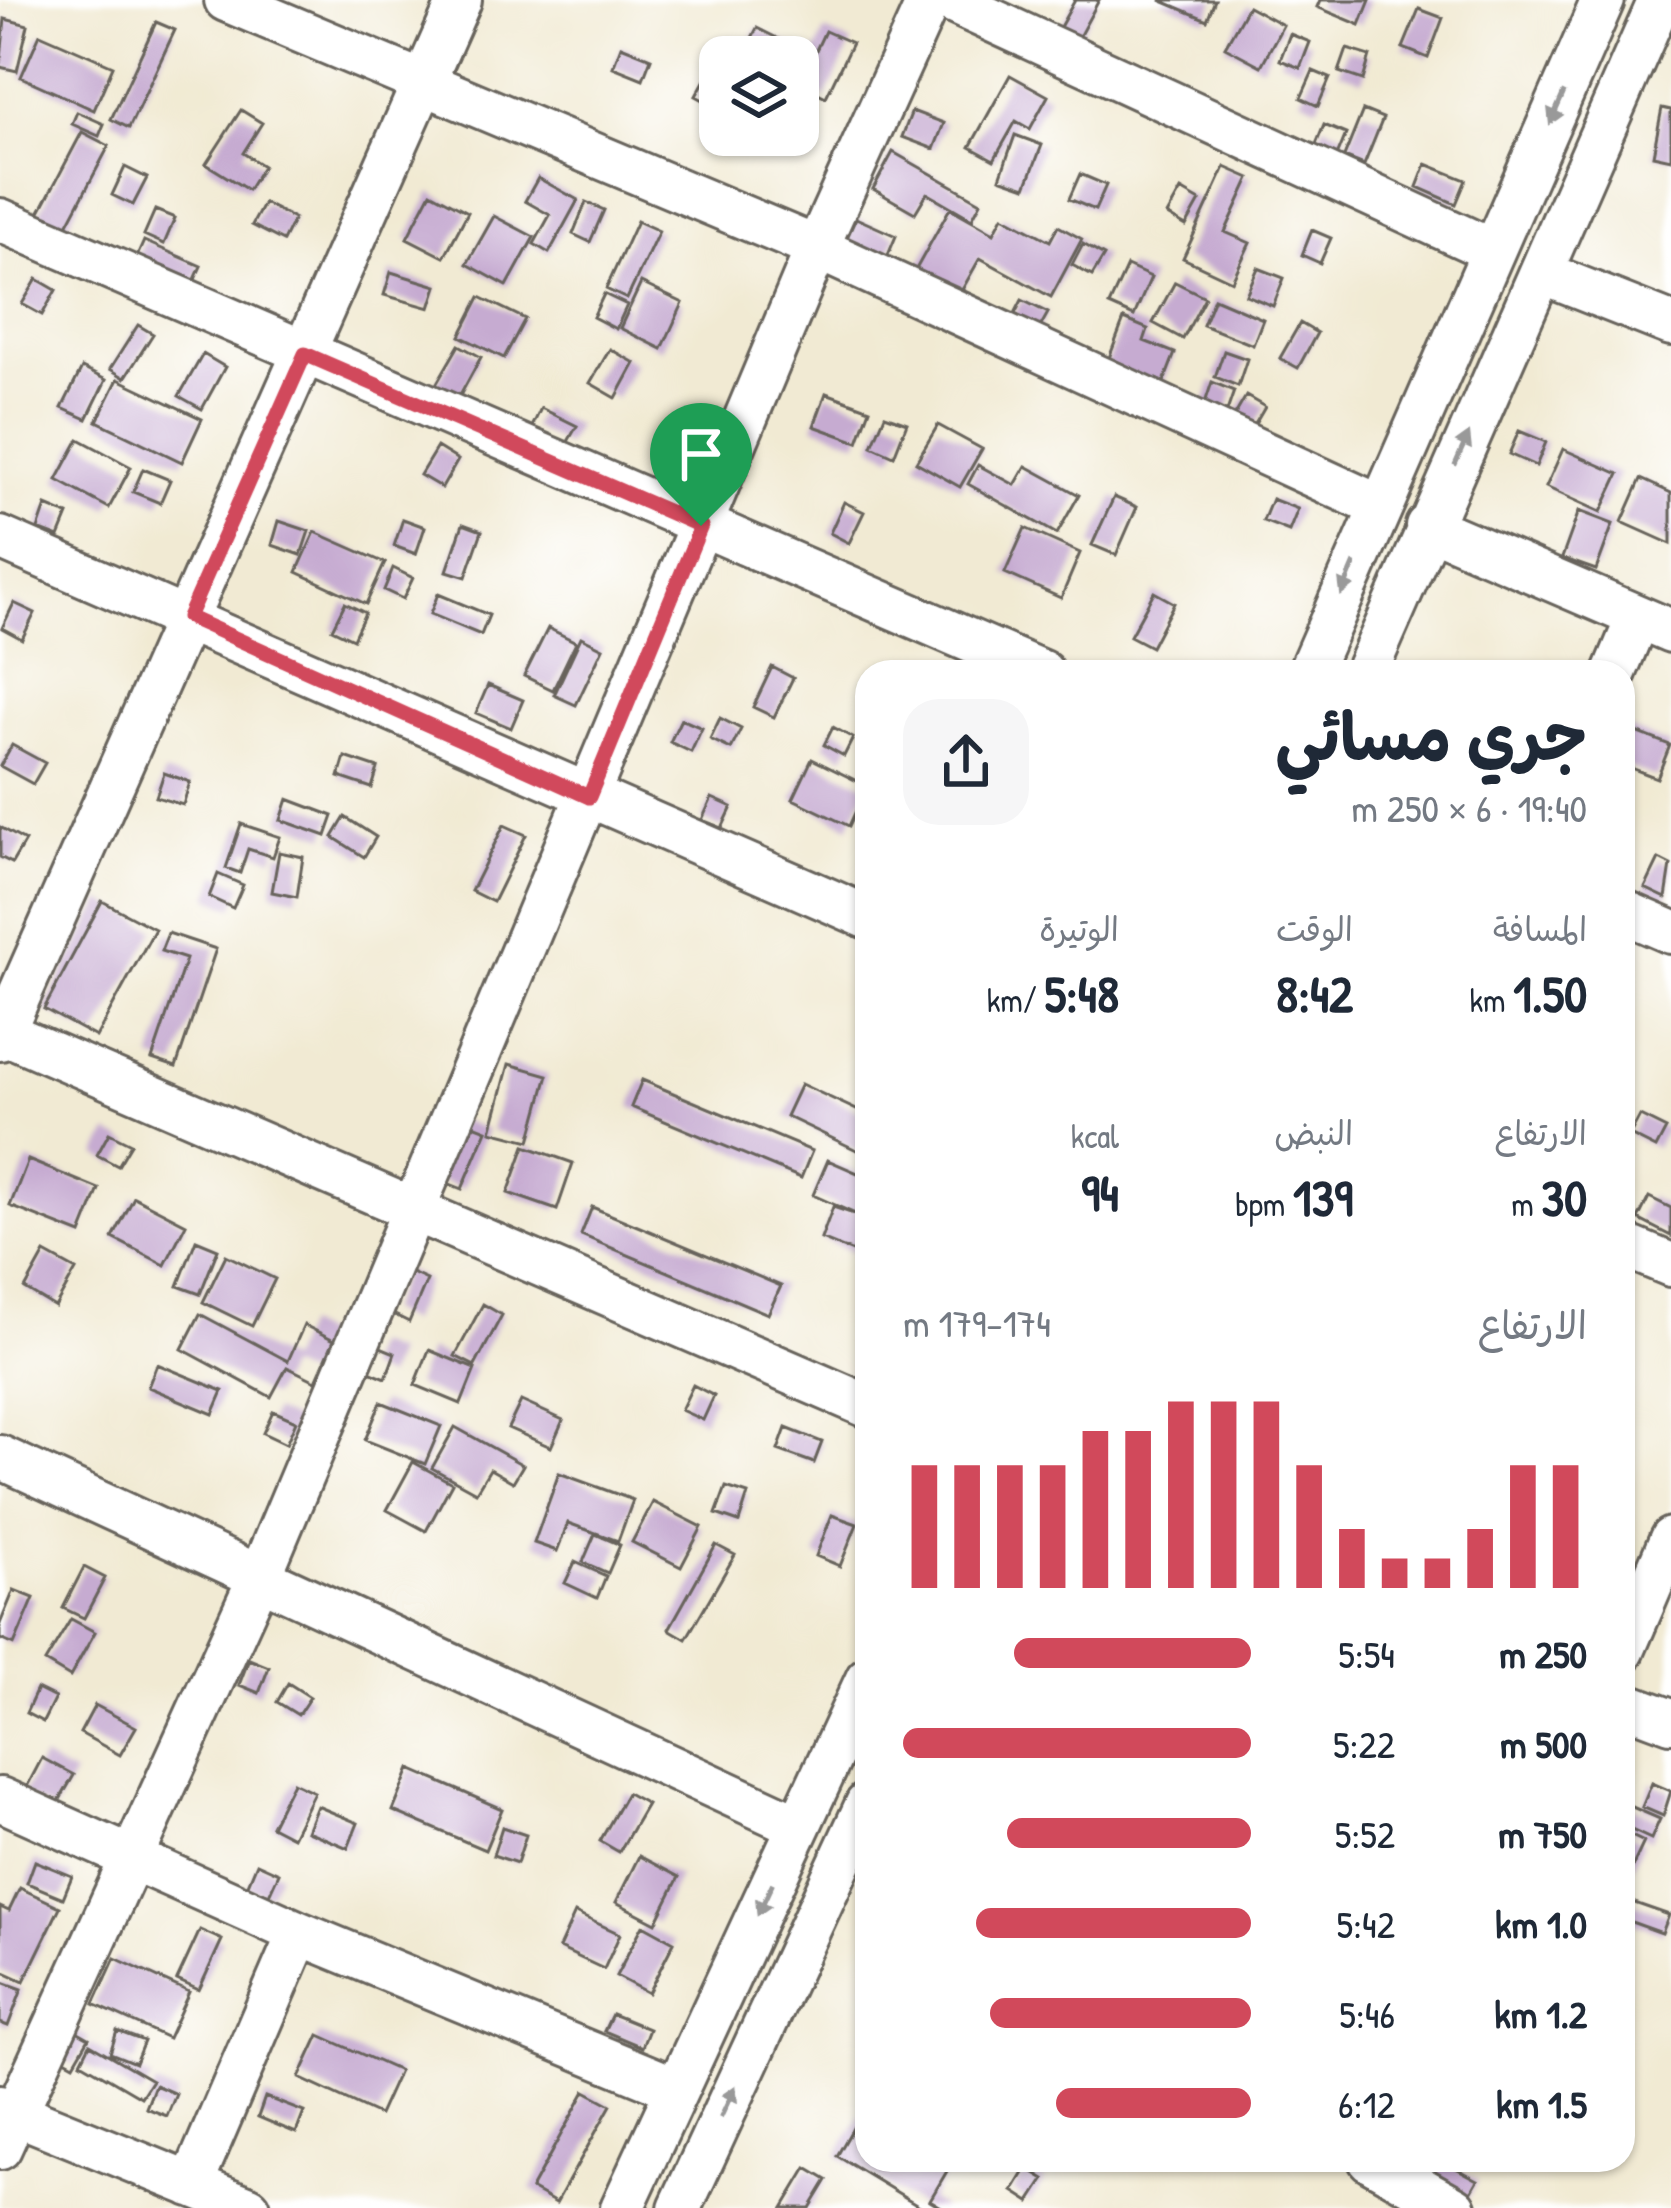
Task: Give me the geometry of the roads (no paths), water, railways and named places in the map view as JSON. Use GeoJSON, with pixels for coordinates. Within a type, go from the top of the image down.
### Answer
{"type":"FeatureCollection","features":[{"type":"Feature","properties":{"kind":"street"},"geometry":{"type":"LineString","coordinates":[[226,0],[424,87],[817,248],[1379,506]]}},
{"type":"Feature","properties":{"kind":"street"},"geometry":{"type":"LineString","coordinates":[[460,0],[1,1034],[855,1401]]}},
{"type":"Feature","properties":{"kind":"street"},"geometry":{"type":"LineString","coordinates":[[249,2208],[5,2123],[134,1860],[260,1576],[817,248],[929,0]]}},
{"type":"Feature","properties":{"kind":"street"},"geometry":{"type":"LineString","coordinates":[[948,0],[1493,251]]}},
{"type":"Feature","properties":{"kind":"street"},"geometry":{"type":"LineString","coordinates":[[1314,660],[1603,0]]}},
{"type":"Feature","properties":{"kind":"street"},"geometry":{"type":"LineString","coordinates":[[1371,660],[1660,0],[1671,4]]}},
{"type":"Feature","properties":{"kind":"street"},"geometry":{"type":"LineString","coordinates":[[0,220],[1014,660]]}},
{"type":"Feature","properties":{"kind":"street"},"geometry":{"type":"LineString","coordinates":[[1542,272],[1671,324]]}},
{"type":"Feature","properties":{"kind":"street"},"geometry":{"type":"LineString","coordinates":[[1427,526],[1655,624],[1625,660]]}},
{"type":"Feature","properties":{"kind":"street"},"geometry":{"type":"LineString","coordinates":[[0,538],[855,912]]}},
{"type":"Feature","properties":{"kind":"street"},"geometry":{"type":"LineString","coordinates":[[1635,916],[1671,932]]}},
{"type":"Feature","properties":{"kind":"street"},"geometry":{"type":"LineString","coordinates":[[1635,1250],[1671,1265]]}},
{"type":"Feature","properties":{"kind":"street"},"geometry":{"type":"LineString","coordinates":[[0,1457],[799,1826]]}},
{"type":"Feature","properties":{"kind":"street"},"geometry":{"type":"LineString","coordinates":[[1635,1623],[1671,1539]]}},
{"type":"Feature","properties":{"kind":"street"},"geometry":{"type":"LineString","coordinates":[[622,2208],[855,1704]]}},
{"type":"Feature","properties":{"kind":"street"},"geometry":{"type":"LineString","coordinates":[[1635,1708],[1671,1721]]}},
{"type":"Feature","properties":{"kind":"street"},"geometry":{"type":"LineString","coordinates":[[0,1799],[298,1933],[676,2090]]}},
{"type":"Feature","properties":{"kind":"street"},"geometry":{"type":"LineString","coordinates":[[680,2208],[855,1857]]}},
{"type":"Feature","properties":{"kind":"street"},"geometry":{"type":"LineString","coordinates":[[191,2185],[298,1933]]}},
{"type":"Feature","properties":{"kind":"street"},"geometry":{"type":"LineString","coordinates":[[1401,2172],[1455,2208]]}}]}
